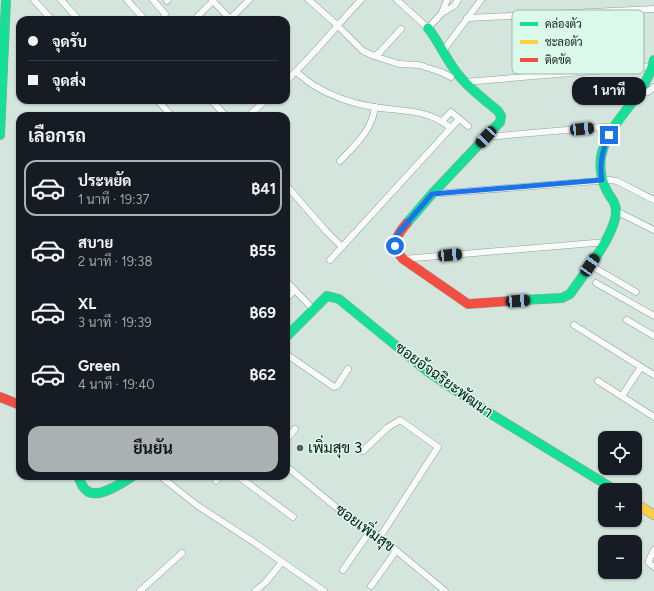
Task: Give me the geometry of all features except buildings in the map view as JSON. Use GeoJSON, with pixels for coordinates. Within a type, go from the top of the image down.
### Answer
{"type":"FeatureCollection","features":[{"type":"Feature","properties":{"kind":"street"},"geometry":{"type":"LineString","coordinates":[[0,135],[6,0]]}},
{"type":"Feature","properties":{"kind":"street"},"geometry":{"type":"LineString","coordinates":[[34,0],[48,16]]}},
{"type":"Feature","properties":{"kind":"street"},"geometry":{"type":"LineString","coordinates":[[62,0],[76,16]]}},
{"type":"Feature","properties":{"kind":"street"},"geometry":{"type":"LineString","coordinates":[[127,0],[141,16]]}},
{"type":"Feature","properties":{"kind":"street"},"geometry":{"type":"LineString","coordinates":[[153,0],[165,14],[164,16]]}},
{"type":"Feature","properties":{"kind":"street"},"geometry":{"type":"LineString","coordinates":[[233,16],[249,0]]}},
{"type":"Feature","properties":{"kind":"street"},"geometry":{"type":"LineString","coordinates":[[309,0],[363,51],[399,64],[419,65],[451,77]]}},
{"type":"Feature","properties":{"kind":"street"},"geometry":{"type":"LineString","coordinates":[[290,77],[337,25],[362,0]]}},
{"type":"Feature","properties":{"kind":"street"},"geometry":{"type":"LineString","coordinates":[[397,0],[433,34],[456,72],[465,82],[502,116],[500,122],[432,194],[397,236],[395,246],[396,253],[403,259],[463,302],[468,304],[562,298],[570,294],[606,242],[611,231],[616,211],[602,180],[600,171],[602,152],[614,126],[645,90],[653,63]]}},
{"type":"Feature","properties":{"kind":"street"},"geometry":{"type":"LineString","coordinates":[[442,13],[447,0]]}},
{"type":"Feature","properties":{"kind":"street"},"geometry":{"type":"LineString","coordinates":[[428,28],[442,13],[454,6],[458,0]]}},
{"type":"Feature","properties":{"kind":"street"},"geometry":{"type":"LineString","coordinates":[[443,51],[481,0]]}},
{"type":"Feature","properties":{"kind":"street"},"geometry":{"type":"LineString","coordinates":[[198,16],[213,1],[227,16]]}},
{"type":"Feature","properties":{"kind":"street"},"geometry":{"type":"LineString","coordinates":[[633,10],[654,9]]}},
{"type":"Feature","properties":{"kind":"street"},"geometry":{"type":"LineString","coordinates":[[467,18],[512,16]]}},
{"type":"Feature","properties":{"kind":"street"},"geometry":{"type":"LineString","coordinates":[[374,56],[380,52],[401,29]]}},
{"type":"Feature","properties":{"kind":"street"},"geometry":{"type":"LineString","coordinates":[[296,72],[313,85],[334,95],[374,110],[416,111],[442,121],[451,128]]}},
{"type":"Feature","properties":{"kind":"street"},"geometry":{"type":"LineString","coordinates":[[465,82],[544,74]]}},
{"type":"Feature","properties":{"kind":"street"},"geometry":{"type":"LineString","coordinates":[[645,90],[654,87]]}},
{"type":"Feature","properties":{"kind":"street"},"geometry":{"type":"LineString","coordinates":[[645,90],[654,95]]}},
{"type":"Feature","properties":{"kind":"street"},"geometry":{"type":"LineString","coordinates":[[161,104],[168,112]]}},
{"type":"Feature","properties":{"kind":"street"},"geometry":{"type":"LineString","coordinates":[[215,104],[222,112]]}},
{"type":"Feature","properties":{"kind":"street"},"geometry":{"type":"LineString","coordinates":[[252,112],[262,104]]}},
{"type":"Feature","properties":{"kind":"street"},"geometry":{"type":"LineString","coordinates":[[340,161],[361,138],[372,120],[374,110]]}},
{"type":"Feature","properties":{"kind":"street"},"geometry":{"type":"LineString","coordinates":[[442,121],[451,112],[468,126]]}},
{"type":"Feature","properties":{"kind":"street"},"geometry":{"type":"LineString","coordinates":[[330,260],[459,119]]}},
{"type":"Feature","properties":{"kind":"street"},"geometry":{"type":"LineString","coordinates":[[486,137],[614,126]]}},
{"type":"Feature","properties":{"kind":"street"},"geometry":{"type":"LineString","coordinates":[[432,194],[602,180],[617,181],[654,200]]}},
{"type":"Feature","properties":{"kind":"street"},"geometry":{"type":"LineString","coordinates":[[290,190],[342,247]]}},
{"type":"Feature","properties":{"kind":"street"},"geometry":{"type":"LineString","coordinates":[[616,211],[654,230]]}},
{"type":"Feature","properties":{"kind":"street"},"geometry":{"type":"LineString","coordinates":[[403,259],[606,242]]}},
{"type":"Feature","properties":{"kind":"street"},"geometry":{"type":"LineString","coordinates":[[590,265],[636,292]]}},
{"type":"Feature","properties":{"kind":"street"},"geometry":{"type":"LineString","coordinates":[[596,283],[654,316]]}},
{"type":"Feature","properties":{"kind":"street"},"geometry":{"type":"LineString","coordinates":[[290,284],[313,309]]}},
{"type":"Feature","properties":{"kind":"street"},"geometry":{"type":"LineString","coordinates":[[290,295],[295,290]]}},
{"type":"Feature","properties":{"kind":"street","name":"ซอยอัจฉริยะพัฒนา"},"geometry":{"type":"LineString","coordinates":[[290,333],[327,296],[339,299],[427,371],[490,414],[603,483]]}},
{"type":"Feature","properties":{"kind":"street"},"geometry":{"type":"LineString","coordinates":[[627,320],[654,336]]}},
{"type":"Feature","properties":{"kind":"street"},"geometry":{"type":"LineString","coordinates":[[574,325],[654,375]]}},
{"type":"Feature","properties":{"kind":"street"},"geometry":{"type":"LineString","coordinates":[[290,357],[334,387],[337,386],[348,369]]}},
{"type":"Feature","properties":{"kind":"street"},"geometry":{"type":"LineString","coordinates":[[622,396],[641,367]]}},
{"type":"Feature","properties":{"kind":"street"},"geometry":{"type":"LineString","coordinates":[[598,381],[654,417]]}},
{"type":"Feature","properties":{"kind":"street"},"geometry":{"type":"LineString","coordinates":[[0,397],[16,403]]}},
{"type":"Feature","properties":{"kind":"street"},"geometry":{"type":"LineString","coordinates":[[363,452],[387,428],[400,420],[438,447],[380,538]]}},
{"type":"Feature","properties":{"kind":"street"},"geometry":{"type":"LineString","coordinates":[[290,435],[295,429]]}},
{"type":"Feature","properties":{"kind":"street","name":"ซอยเพิ่มสุข"},"geometry":{"type":"LineString","coordinates":[[290,469],[337,508],[380,538],[445,591]]}},
{"type":"Feature","properties":{"kind":"street"},"geometry":{"type":"LineString","coordinates":[[80,480],[86,491],[94,494],[99,494],[126,480]]}},
{"type":"Feature","properties":{"kind":"street"},"geometry":{"type":"LineString","coordinates":[[165,480],[198,506],[324,591]]}},
{"type":"Feature","properties":{"kind":"street"},"geometry":{"type":"LineString","coordinates":[[243,480],[293,517]]}},
{"type":"Feature","properties":{"kind":"street"},"geometry":{"type":"LineString","coordinates":[[642,507],[654,515]]}},
{"type":"Feature","properties":{"kind":"street"},"geometry":{"type":"LineString","coordinates":[[343,570],[370,531]]}},
{"type":"Feature","properties":{"kind":"street"},"geometry":{"type":"LineString","coordinates":[[654,550],[649,560],[649,563],[654,567]]}},
{"type":"Feature","properties":{"kind":"street"},"geometry":{"type":"LineString","coordinates":[[371,586],[396,551]]}},
{"type":"Feature","properties":{"kind":"street"},"geometry":{"type":"LineString","coordinates":[[140,591],[182,553]]}},
{"type":"Feature","properties":{"kind":"street"},"geometry":{"type":"LineString","coordinates":[[255,591],[265,583],[282,562]]}},
{"type":"Feature","properties":{"kind":"traffic: fast"},"geometry":{"type":"LineString","coordinates":[[0,135],[6,0]]}},
{"type":"Feature","properties":{"kind":"traffic: fast"},"geometry":{"type":"LineString","coordinates":[[407,223],[432,194],[500,122],[501,116],[498,111],[476,93],[461,78],[428,28]]}},
{"type":"Feature","properties":{"kind":"traffic: fast"},"geometry":{"type":"LineString","coordinates":[[523,300],[562,298],[570,294],[591,265],[605,242],[615,219],[616,207],[603,182],[601,170],[602,152],[608,137],[645,83],[654,60]]}},
{"type":"Feature","properties":{"kind":"traffic: fast"},"geometry":{"type":"LineString","coordinates":[[290,333],[327,296],[339,299],[427,371],[491,414],[604,483]]}},
{"type":"Feature","properties":{"kind":"traffic: fast"},"geometry":{"type":"LineString","coordinates":[[80,480],[85,489],[91,493],[103,492],[127,480]]}},
{"type":"Feature","properties":{"kind":"traffic: slow"},"geometry":{"type":"LineString","coordinates":[[642,507],[654,515]]}},
{"type":"Feature","properties":{"kind":"traffic: jam"},"geometry":{"type":"LineString","coordinates":[[407,223],[397,236],[396,245],[399,254],[403,259],[468,304],[523,300]]}},
{"type":"Feature","properties":{"kind":"traffic: jam"},"geometry":{"type":"LineString","coordinates":[[0,397],[16,403]]}},
{"type":"Feature","properties":{"kind":"place","name":"เพิ่มสุข 3"},"geometry":{"type":"Point","coordinates":[300,448]}},
{"type":"Feature","properties":{"kind":"route"},"geometry":{"type":"LineString","coordinates":[[395,246],[395,242],[400,231],[432,194],[602,180],[600,164],[602,152],[609,135]]}}]}
